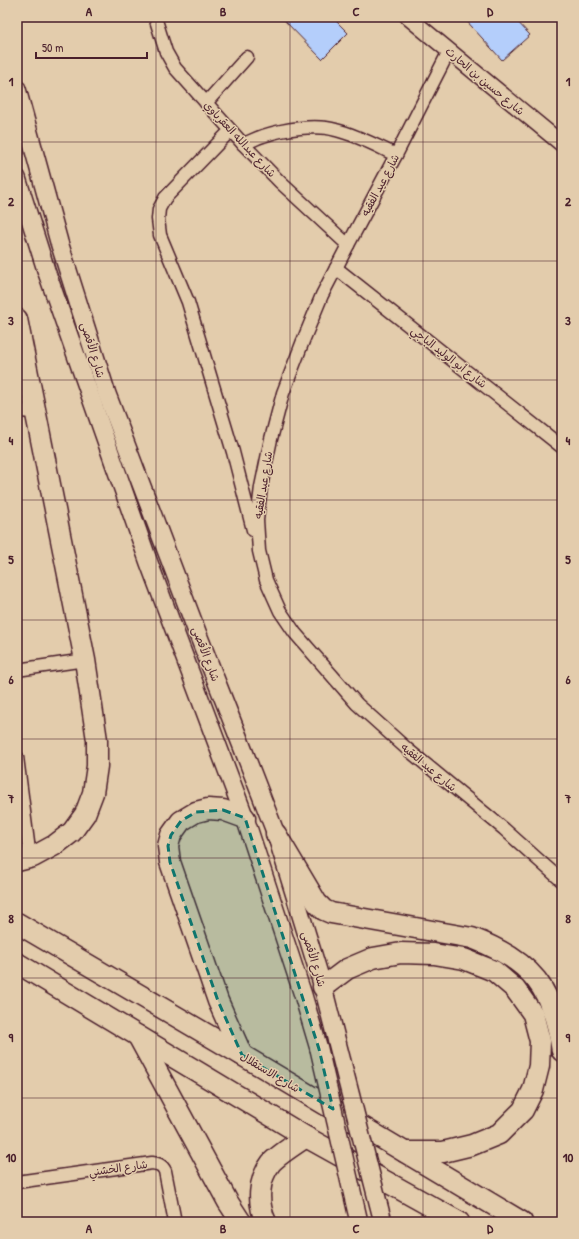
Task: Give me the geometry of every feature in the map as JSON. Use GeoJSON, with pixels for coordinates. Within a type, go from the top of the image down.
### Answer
{"type":"FeatureCollection","features":[{"type":"Feature","properties":{"kind":"highway"},"geometry":{"type":"LineString","coordinates":[[17,319],[26,412],[85,660],[97,740],[97,766],[93,793],[85,814],[72,832],[55,845],[33,857],[23,860]]}},
{"type":"Feature","properties":{"kind":"highway"},"geometry":{"type":"LineString","coordinates":[[242,1055],[218,1002],[170,862],[168,846],[171,834],[181,821],[196,812],[208,809],[223,810],[245,818]]}},
{"type":"Feature","properties":{"kind":"highway"},"geometry":{"type":"LineString","coordinates":[[276,834],[317,903],[324,910],[332,913],[472,938],[492,946],[515,959],[534,975],[547,995],[560,1034],[562,1051]]}},
{"type":"Feature","properties":{"kind":"highway","name":"شارع الاستقلال"},"geometry":{"type":"LineString","coordinates":[[17,923],[522,1222]]}},
{"type":"Feature","properties":{"kind":"highway"},"geometry":{"type":"LineString","coordinates":[[323,987],[347,969],[373,958],[401,953],[434,954],[464,959],[494,971],[516,989],[533,1014],[540,1041],[539,1066],[534,1090],[523,1110],[499,1134],[472,1145],[443,1152],[405,1152]]}},
{"type":"Feature","properties":{"kind":"highway"},"geometry":{"type":"LineString","coordinates":[[17,963],[306,1137],[459,1222]]}},
{"type":"Feature","properties":{"kind":"highway"},"geometry":{"type":"LineString","coordinates":[[138,1036],[228,1202],[241,1222]]}},
{"type":"Feature","properties":{"kind":"highway"},"geometry":{"type":"LineString","coordinates":[[266,1222],[260,1204],[260,1190],[263,1176],[272,1162],[306,1137]]}},
{"type":"Feature","properties":{"kind":"main road","name":"شارع الأقصى"},"geometry":{"type":"LineString","coordinates":[[17,89],[59,242],[108,394],[199,637],[276,834],[323,987],[383,1222]]}},
{"type":"Feature","properties":{"kind":"main road","name":"شارع الأقصى"},"geometry":{"type":"LineString","coordinates":[[17,178],[46,270],[144,548],[245,818],[303,995],[319,1049],[359,1222]]}},
{"type":"Feature","properties":{"kind":"street","name":"شارع عبدالله العقرباوي"},"geometry":{"type":"LineString","coordinates":[[154,17],[166,52],[175,68],[230,131],[280,182],[348,245]]}},
{"type":"Feature","properties":{"kind":"street","name":"شارع حسين بن الحارث"},"geometry":{"type":"LineString","coordinates":[[408,17],[562,144]]}},
{"type":"Feature","properties":{"kind":"street","name":"شارع عيد الفقيه"},"geometry":{"type":"LineString","coordinates":[[449,51],[322,295],[302,341],[283,392],[271,439],[261,487],[257,520],[258,551],[266,580],[280,611],[295,633],[357,704],[401,744],[504,829],[562,881]]}},
{"type":"Feature","properties":{"kind":"street"},"geometry":{"type":"LineString","coordinates":[[206,103],[247,57]]}},
{"type":"Feature","properties":{"kind":"street"},"geometry":{"type":"LineString","coordinates":[[243,144],[263,136],[294,129],[313,127],[336,130],[396,154]]}},
{"type":"Feature","properties":{"kind":"street"},"geometry":{"type":"LineString","coordinates":[[230,131],[165,198],[159,209],[158,219],[160,235],[188,302],[197,329],[233,452],[258,551]]}},
{"type":"Feature","properties":{"kind":"street","name":"شارع أبو الوليد الباجي"},"geometry":{"type":"LineString","coordinates":[[336,268],[562,447]]}},
{"type":"Feature","properties":{"kind":"street"},"geometry":{"type":"LineString","coordinates":[[17,670],[85,660]]}},
{"type":"Feature","properties":{"kind":"street"},"geometry":{"type":"LineString","coordinates":[[17,757],[23,860]]}},
{"type":"Feature","properties":{"kind":"street","name":"شارع الخشني"},"geometry":{"type":"LineString","coordinates":[[17,1182],[152,1163],[158,1164],[163,1167],[165,1171],[175,1222]]}},
{"type":"Feature","properties":{"kind":"highlighted area"},"geometry":{"type":"Polygon","coordinates":[[[223,810],[245,818],[319,1049],[333,1109],[242,1055],[218,1001],[170,862],[168,846],[171,835],[181,821],[196,812],[223,810]]]}},
{"type":"Feature","properties":{"kind":"building"},"geometry":{"type":"Polygon","coordinates":[[[281,17],[332,17],[348,33],[322,59],[281,17]]]}},
{"type":"Feature","properties":{"kind":"building"},"geometry":{"type":"Polygon","coordinates":[[[463,17],[513,17],[530,35],[502,60],[463,17]]]}}]}
